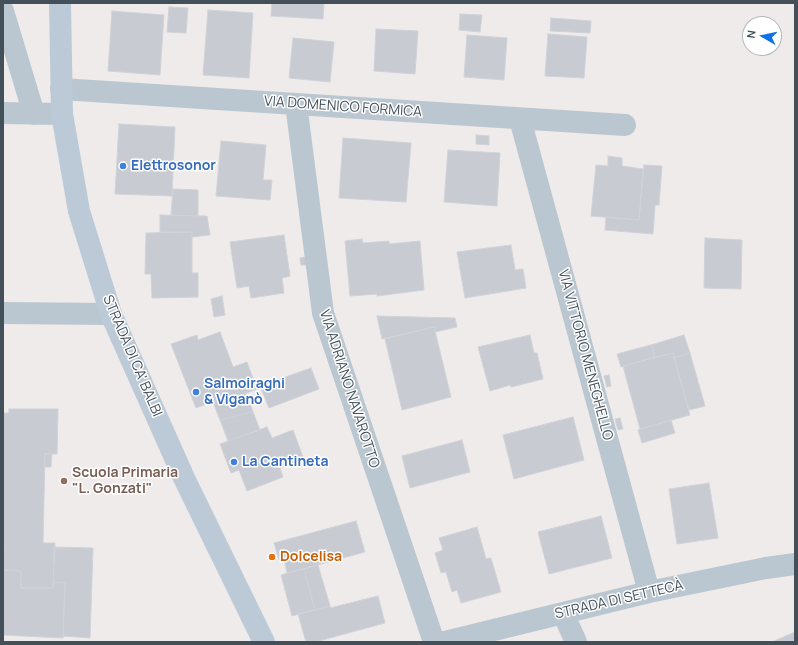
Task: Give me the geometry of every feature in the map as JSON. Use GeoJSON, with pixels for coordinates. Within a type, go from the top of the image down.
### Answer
{"type":"FeatureCollection","features":[{"type":"Feature","properties":{"kind":"main road","name":"STRADA DI CA' BALBI"},"geometry":{"type":"LineString","coordinates":[[60,3],[62,114],[79,211],[111,314],[184,478],[264,642]]}},
{"type":"Feature","properties":{"kind":"street"},"geometry":{"type":"LineString","coordinates":[[3,10],[34,114]]}},
{"type":"Feature","properties":{"kind":"street","name":"VIA DOMENICO FORMICA"},"geometry":{"type":"LineString","coordinates":[[62,89],[625,125]]}},
{"type":"Feature","properties":{"kind":"street","name":"VIA ADRIANO NAVAROTTO"},"geometry":{"type":"LineString","coordinates":[[296,104],[323,313],[434,642]]}},
{"type":"Feature","properties":{"kind":"street"},"geometry":{"type":"LineString","coordinates":[[3,113],[62,114]]}},
{"type":"Feature","properties":{"kind":"street","name":"VIA VITTORIO MENEGHELLO"},"geometry":{"type":"LineString","coordinates":[[520,119],[649,592]]}},
{"type":"Feature","properties":{"kind":"street"},"geometry":{"type":"LineString","coordinates":[[3,313],[111,314]]}},
{"type":"Feature","properties":{"kind":"street","name":"STRADA DI SETTECÀ"},"geometry":{"type":"LineString","coordinates":[[445,642],[649,592],[766,568],[795,564]]}},
{"type":"Feature","properties":{"kind":"street"},"geometry":{"type":"LineString","coordinates":[[563,613],[576,642]]}},
{"type":"Feature","properties":{"kind":"building"},"geometry":{"type":"Polygon","coordinates":[[[272,3],[324,3],[323,19],[271,16],[272,3]]]}},
{"type":"Feature","properties":{"kind":"building"},"geometry":{"type":"Polygon","coordinates":[[[169,7],[188,8],[186,33],[167,32],[169,7]]]}},
{"type":"Feature","properties":{"kind":"building"},"geometry":{"type":"Polygon","coordinates":[[[208,10],[253,13],[249,78],[203,75],[208,10]]]}},
{"type":"Feature","properties":{"kind":"building"},"geometry":{"type":"Polygon","coordinates":[[[112,11],[164,15],[160,75],[108,71],[112,11]]]}},
{"type":"Feature","properties":{"kind":"building"},"geometry":{"type":"Polygon","coordinates":[[[460,14],[482,15],[480,32],[459,30],[460,14]]]}},
{"type":"Feature","properties":{"kind":"building"},"geometry":{"type":"Polygon","coordinates":[[[551,18],[591,21],[590,33],[550,31],[551,18]]]}},
{"type":"Feature","properties":{"kind":"building"},"geometry":{"type":"Polygon","coordinates":[[[376,29],[418,31],[415,74],[374,71],[376,29]]]}},
{"type":"Feature","properties":{"kind":"building"},"geometry":{"type":"Polygon","coordinates":[[[548,34],[587,37],[584,78],[545,76],[548,34]]]}},
{"type":"Feature","properties":{"kind":"building"},"geometry":{"type":"Polygon","coordinates":[[[467,35],[507,38],[504,80],[464,77],[467,35]]]}},
{"type":"Feature","properties":{"kind":"building"},"geometry":{"type":"Polygon","coordinates":[[[293,38],[334,42],[330,82],[289,78],[293,38]]]}},
{"type":"Feature","properties":{"kind":"building"},"geometry":{"type":"Polygon","coordinates":[[[119,124],[175,127],[172,196],[115,194],[119,124]]]}},
{"type":"Feature","properties":{"kind":"building"},"geometry":{"type":"Polygon","coordinates":[[[476,135],[489,136],[489,145],[476,144],[476,135]]]}},
{"type":"Feature","properties":{"kind":"building"},"geometry":{"type":"Polygon","coordinates":[[[343,138],[411,143],[406,202],[339,198],[343,138]]]}},
{"type":"Feature","properties":{"kind":"building"},"geometry":{"type":"Polygon","coordinates":[[[221,141],[266,145],[263,180],[272,180],[270,200],[216,196],[221,141]]]}},
{"type":"Feature","properties":{"kind":"building"},"geometry":{"type":"Polygon","coordinates":[[[448,150],[500,153],[497,206],[444,202],[448,150]]]}},
{"type":"Feature","properties":{"kind":"building"},"geometry":{"type":"Polygon","coordinates":[[[608,156],[622,158],[622,166],[643,169],[639,220],[591,216],[596,165],[608,166],[608,156]]]}},
{"type":"Feature","properties":{"kind":"building"},"geometry":{"type":"Polygon","coordinates":[[[644,165],[662,166],[659,205],[655,205],[653,234],[605,230],[606,217],[639,220],[644,165]]]}},
{"type":"Feature","properties":{"kind":"building"},"geometry":{"type":"Polygon","coordinates":[[[173,189],[198,190],[198,216],[171,215],[173,189]]]}},
{"type":"Feature","properties":{"kind":"building"},"geometry":{"type":"Polygon","coordinates":[[[160,215],[207,216],[210,235],[192,237],[192,232],[160,232],[160,215]]]}},
{"type":"Feature","properties":{"kind":"building"},"geometry":{"type":"Polygon","coordinates":[[[192,232],[192,273],[198,273],[198,297],[152,298],[151,274],[145,274],[146,233],[192,232]]]}},
{"type":"Feature","properties":{"kind":"building"},"geometry":{"type":"Polygon","coordinates":[[[284,235],[290,276],[282,278],[284,293],[251,298],[249,286],[237,288],[230,242],[284,235]]]}},
{"type":"Feature","properties":{"kind":"building"},"geometry":{"type":"Polygon","coordinates":[[[705,238],[742,240],[741,289],[704,288],[705,238]]]}},
{"type":"Feature","properties":{"kind":"building"},"geometry":{"type":"Polygon","coordinates":[[[362,239],[363,243],[389,241],[389,244],[420,241],[424,290],[377,296],[377,294],[350,296],[345,241],[362,239]]]}},
{"type":"Feature","properties":{"kind":"building"},"geometry":{"type":"Polygon","coordinates":[[[511,245],[515,270],[523,269],[526,288],[465,298],[457,252],[511,245]]]}},
{"type":"Feature","properties":{"kind":"building"},"geometry":{"type":"Polygon","coordinates":[[[306,257],[307,265],[301,265],[300,258],[306,257]]]}},
{"type":"Feature","properties":{"kind":"building"},"geometry":{"type":"Polygon","coordinates":[[[222,296],[225,315],[214,317],[211,299],[222,296]]]}},
{"type":"Feature","properties":{"kind":"building"},"geometry":{"type":"Polygon","coordinates":[[[377,316],[455,318],[457,327],[435,332],[434,327],[382,339],[377,316]]]}},
{"type":"Feature","properties":{"kind":"building"},"geometry":{"type":"Polygon","coordinates":[[[434,327],[451,397],[402,410],[385,339],[434,327]]]}},
{"type":"Feature","properties":{"kind":"building"},"geometry":{"type":"Polygon","coordinates":[[[220,332],[233,367],[247,362],[257,389],[223,402],[222,398],[196,408],[171,344],[197,335],[198,340],[220,332]]]}},
{"type":"Feature","properties":{"kind":"building"},"geometry":{"type":"Polygon","coordinates":[[[530,335],[534,353],[537,353],[543,379],[511,387],[510,385],[490,391],[478,347],[530,335]]]}},
{"type":"Feature","properties":{"kind":"building"},"geometry":{"type":"Polygon","coordinates":[[[684,335],[690,353],[674,358],[673,353],[655,357],[651,345],[684,335]]]}},
{"type":"Feature","properties":{"kind":"building"},"geometry":{"type":"Polygon","coordinates":[[[651,345],[655,357],[621,367],[617,354],[651,345]]]}},
{"type":"Feature","properties":{"kind":"building"},"geometry":{"type":"Polygon","coordinates":[[[673,353],[690,415],[640,429],[623,366],[673,353]]]}},
{"type":"Feature","properties":{"kind":"building"},"geometry":{"type":"Polygon","coordinates":[[[690,353],[705,406],[689,410],[674,358],[690,353]]]}},
{"type":"Feature","properties":{"kind":"building"},"geometry":{"type":"Polygon","coordinates":[[[311,368],[319,389],[269,408],[260,386],[311,368]]]}},
{"type":"Feature","properties":{"kind":"building"},"geometry":{"type":"Polygon","coordinates":[[[609,375],[611,386],[607,387],[604,376],[609,375]]]}},
{"type":"Feature","properties":{"kind":"building"},"geometry":{"type":"Polygon","coordinates":[[[246,393],[253,412],[220,420],[213,402],[222,398],[223,402],[246,393]]]}},
{"type":"Feature","properties":{"kind":"building"},"geometry":{"type":"Polygon","coordinates":[[[9,409],[58,409],[57,454],[45,454],[43,543],[55,543],[53,588],[21,588],[21,571],[3,570],[3,413],[9,413],[9,409]]]}},
{"type":"Feature","properties":{"kind":"building"},"geometry":{"type":"Polygon","coordinates":[[[253,412],[260,430],[228,441],[220,420],[253,412]]]}},
{"type":"Feature","properties":{"kind":"building"},"geometry":{"type":"Polygon","coordinates":[[[573,417],[584,460],[514,479],[503,435],[573,417]]]}},
{"type":"Feature","properties":{"kind":"building"},"geometry":{"type":"Polygon","coordinates":[[[620,418],[623,429],[618,430],[615,419],[620,418]]]}},
{"type":"Feature","properties":{"kind":"building"},"geometry":{"type":"Polygon","coordinates":[[[671,420],[675,433],[642,443],[638,430],[671,420]]]}},
{"type":"Feature","properties":{"kind":"building"},"geometry":{"type":"Polygon","coordinates":[[[267,427],[272,438],[293,430],[304,460],[280,468],[283,477],[247,491],[239,470],[231,473],[220,444],[267,427]]]}},
{"type":"Feature","properties":{"kind":"building"},"geometry":{"type":"Polygon","coordinates":[[[462,440],[470,472],[410,488],[402,456],[462,440]]]}},
{"type":"Feature","properties":{"kind":"building"},"geometry":{"type":"Polygon","coordinates":[[[45,454],[52,454],[51,467],[44,467],[45,454]]]}},
{"type":"Feature","properties":{"kind":"building"},"geometry":{"type":"Polygon","coordinates":[[[709,483],[718,538],[677,544],[669,489],[709,483]]]}},
{"type":"Feature","properties":{"kind":"building"},"geometry":{"type":"Polygon","coordinates":[[[601,516],[612,558],[549,574],[538,532],[601,516]]]}},
{"type":"Feature","properties":{"kind":"building"},"geometry":{"type":"Polygon","coordinates":[[[356,521],[365,552],[287,573],[284,559],[279,560],[274,543],[356,521]]]}},
{"type":"Feature","properties":{"kind":"building"},"geometry":{"type":"Polygon","coordinates":[[[477,527],[486,559],[491,558],[501,592],[461,603],[457,590],[452,592],[446,572],[441,573],[435,553],[443,550],[439,538],[477,527]]]}},
{"type":"Feature","properties":{"kind":"building"},"geometry":{"type":"Polygon","coordinates":[[[3,546],[4,546],[3,570],[3,546]]]}},
{"type":"Feature","properties":{"kind":"building"},"geometry":{"type":"Polygon","coordinates":[[[54,547],[93,548],[90,638],[63,636],[65,583],[53,582],[54,547]]]}},
{"type":"Feature","properties":{"kind":"building"},"geometry":{"type":"Polygon","coordinates":[[[318,565],[330,606],[315,610],[304,569],[318,565]]]}},
{"type":"Feature","properties":{"kind":"building"},"geometry":{"type":"Polygon","coordinates":[[[304,569],[315,610],[292,616],[281,575],[304,569]]]}},
{"type":"Feature","properties":{"kind":"building"},"geometry":{"type":"Polygon","coordinates":[[[3,570],[21,571],[21,588],[53,588],[53,582],[65,583],[63,638],[3,635],[3,570]]]}},
{"type":"Feature","properties":{"kind":"building"},"geometry":{"type":"Polygon","coordinates":[[[378,596],[385,623],[315,642],[306,642],[298,614],[378,596]]]}},
{"type":"Feature","properties":{"kind":"building"},"geometry":{"type":"Polygon","coordinates":[[[795,632],[795,642],[772,642],[795,632]]]}},
{"type":"Feature","properties":{"kind":"place","name":"Elettrosonor"},"geometry":{"type":"Point","coordinates":[123,166]}},
{"type":"Feature","properties":{"kind":"place","name":"Salmoiraghi & Viganò"},"geometry":{"type":"Point","coordinates":[196,392]}},
{"type":"Feature","properties":{"kind":"place","name":"La Cantineta"},"geometry":{"type":"Point","coordinates":[234,462]}},
{"type":"Feature","properties":{"kind":"place","name":"Scuola Primaria \"L. Gonzati\""},"geometry":{"type":"Point","coordinates":[64,481]}},
{"type":"Feature","properties":{"kind":"place","name":"Dolcelisa"},"geometry":{"type":"Point","coordinates":[272,557]}}]}
